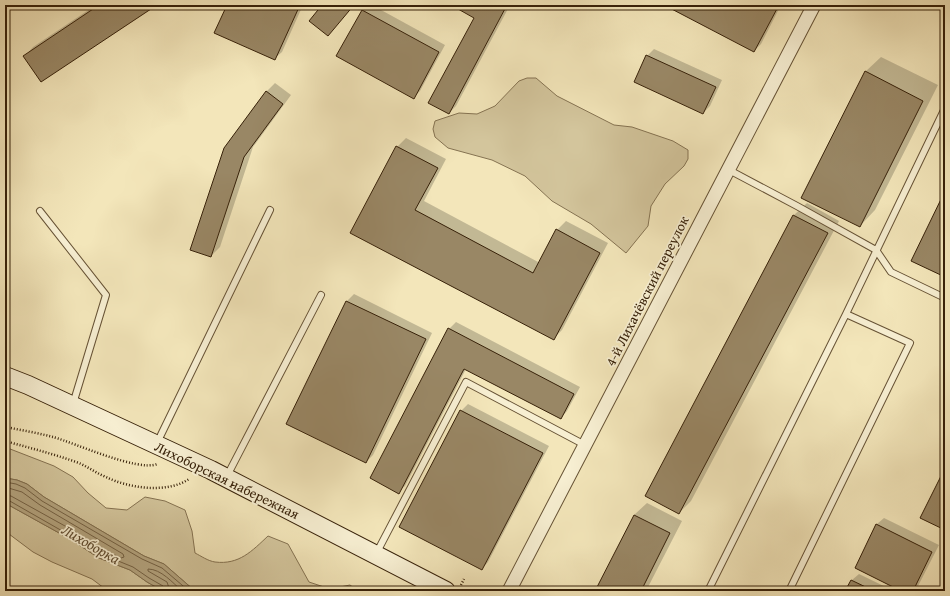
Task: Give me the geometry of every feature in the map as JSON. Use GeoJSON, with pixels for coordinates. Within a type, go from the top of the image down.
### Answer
{"type":"FeatureCollection","features":[{"type":"Feature","properties":{"kind":"street","name":"4-й Лихачёвский переулок"},"geometry":{"type":"LineString","coordinates":[[509,591],[814,5]]}},
{"type":"Feature","properties":{"kind":"street","name":"Лихоборская набережная"},"geometry":{"type":"LineString","coordinates":[[5,376],[156,444],[226,478],[446,591]]}},
{"type":"Feature","properties":{"kind":"lane"},"geometry":{"type":"LineString","coordinates":[[708,591],[846,314],[945,108]]}},
{"type":"Feature","properties":{"kind":"lane"},"geometry":{"type":"LineString","coordinates":[[729,170],[876,250],[892,272],[945,298]]}},
{"type":"Feature","properties":{"kind":"lane"},"geometry":{"type":"LineString","coordinates":[[156,444],[270,210]]}},
{"type":"Feature","properties":{"kind":"lane"},"geometry":{"type":"LineString","coordinates":[[40,211],[106,295],[73,406]]}},
{"type":"Feature","properties":{"kind":"lane"},"geometry":{"type":"LineString","coordinates":[[226,478],[321,295]]}},
{"type":"Feature","properties":{"kind":"lane"},"geometry":{"type":"LineString","coordinates":[[789,591],[910,343],[846,314]]}},
{"type":"Feature","properties":{"kind":"lane"},"geometry":{"type":"LineString","coordinates":[[376,554],[466,382],[585,445]]}},
{"type":"Feature","properties":{"kind":"path"},"geometry":{"type":"LineString","coordinates":[[5,427],[53,437],[134,464],[152,466],[158,464]]}},
{"type":"Feature","properties":{"kind":"path"},"geometry":{"type":"LineString","coordinates":[[5,441],[49,453],[74,462],[107,478],[135,487],[156,488],[173,486],[190,478]]}},
{"type":"Feature","properties":{"kind":"shaded area"},"geometry":{"type":"Polygon","coordinates":[[[527,78],[536,78],[557,96],[614,125],[632,127],[673,141],[688,150],[688,159],[684,166],[665,184],[651,206],[648,226],[626,253],[591,224],[552,201],[525,176],[492,160],[448,148],[435,137],[433,129],[435,121],[459,113],[477,114],[495,106],[519,81],[527,78]]]}},
{"type":"Feature","properties":{"kind":"shaded area"},"geometry":{"type":"Polygon","coordinates":[[[5,447],[54,466],[73,477],[88,493],[106,508],[127,510],[145,497],[165,501],[185,510],[192,531],[195,553],[210,561],[224,562],[238,559],[251,552],[268,536],[288,544],[309,582],[330,589],[350,585],[358,591],[195,591],[164,564],[144,556],[44,497],[27,484],[17,480],[5,478],[5,447]]]}},
{"type":"Feature","properties":{"kind":"shaded area"},"geometry":{"type":"Polygon","coordinates":[[[5,503],[70,539],[99,558],[130,570],[163,591],[108,591],[92,579],[33,552],[5,531],[5,503]]]}},
{"type":"Feature","properties":{"kind":"water","name":"Лихоборка"},"geometry":{"type":"Polygon","coordinates":[[[5,478],[17,480],[27,484],[44,497],[144,556],[164,564],[195,591],[163,591],[130,570],[99,558],[70,539],[5,503],[5,478]]]}},
{"type":"Feature","properties":{"kind":"building"},"geometry":{"type":"Polygon","coordinates":[[[99,5],[157,5],[41,82],[23,56],[99,5]]]}},
{"type":"Feature","properties":{"kind":"building"},"geometry":{"type":"Polygon","coordinates":[[[227,5],[300,5],[275,60],[214,33],[227,5]]]}},
{"type":"Feature","properties":{"kind":"building"},"geometry":{"type":"Polygon","coordinates":[[[322,5],[354,5],[328,36],[309,21],[322,5]]]}},
{"type":"Feature","properties":{"kind":"building"},"geometry":{"type":"Polygon","coordinates":[[[451,5],[507,5],[449,114],[428,103],[474,18],[451,5]]]}},
{"type":"Feature","properties":{"kind":"building"},"geometry":{"type":"Polygon","coordinates":[[[664,5],[779,5],[754,52],[664,5]]]}},
{"type":"Feature","properties":{"kind":"building"},"geometry":{"type":"Polygon","coordinates":[[[362,10],[439,52],[414,99],[336,56],[362,10]]]}},
{"type":"Feature","properties":{"kind":"building"},"geometry":{"type":"Polygon","coordinates":[[[646,55],[716,87],[703,114],[634,82],[646,55]]]}},
{"type":"Feature","properties":{"kind":"building"},"geometry":{"type":"Polygon","coordinates":[[[865,71],[923,101],[860,227],[801,198],[865,71]]]}},
{"type":"Feature","properties":{"kind":"building"},"geometry":{"type":"Polygon","coordinates":[[[266,91],[283,104],[244,157],[211,257],[190,250],[224,148],[266,91]]]}},
{"type":"Feature","properties":{"kind":"building"},"geometry":{"type":"Polygon","coordinates":[[[396,146],[438,168],[415,210],[533,273],[556,229],[600,253],[554,340],[350,233],[396,146]]]}},
{"type":"Feature","properties":{"kind":"building"},"geometry":{"type":"Polygon","coordinates":[[[945,191],[945,277],[911,261],[945,191]]]}},
{"type":"Feature","properties":{"kind":"building"},"geometry":{"type":"Polygon","coordinates":[[[793,215],[828,233],[679,514],[645,496],[793,215]]]}},
{"type":"Feature","properties":{"kind":"building"},"geometry":{"type":"Polygon","coordinates":[[[346,301],[426,339],[366,463],[286,424],[346,301]]]}},
{"type":"Feature","properties":{"kind":"building"},"geometry":{"type":"Polygon","coordinates":[[[448,328],[574,394],[561,419],[464,369],[399,494],[370,478],[448,328]]]}},
{"type":"Feature","properties":{"kind":"building"},"geometry":{"type":"Polygon","coordinates":[[[460,410],[543,453],[482,570],[399,527],[460,410]]]}},
{"type":"Feature","properties":{"kind":"building"},"geometry":{"type":"Polygon","coordinates":[[[945,468],[945,530],[920,518],[945,468]]]}},
{"type":"Feature","properties":{"kind":"building"},"geometry":{"type":"Polygon","coordinates":[[[634,515],[670,533],[641,591],[595,591],[634,515]]]}},
{"type":"Feature","properties":{"kind":"building"},"geometry":{"type":"Polygon","coordinates":[[[876,524],[932,552],[913,591],[901,591],[855,568],[876,524]]]}},
{"type":"Feature","properties":{"kind":"building"},"geometry":{"type":"Polygon","coordinates":[[[851,580],[874,591],[845,591],[851,580]]]}}]}
